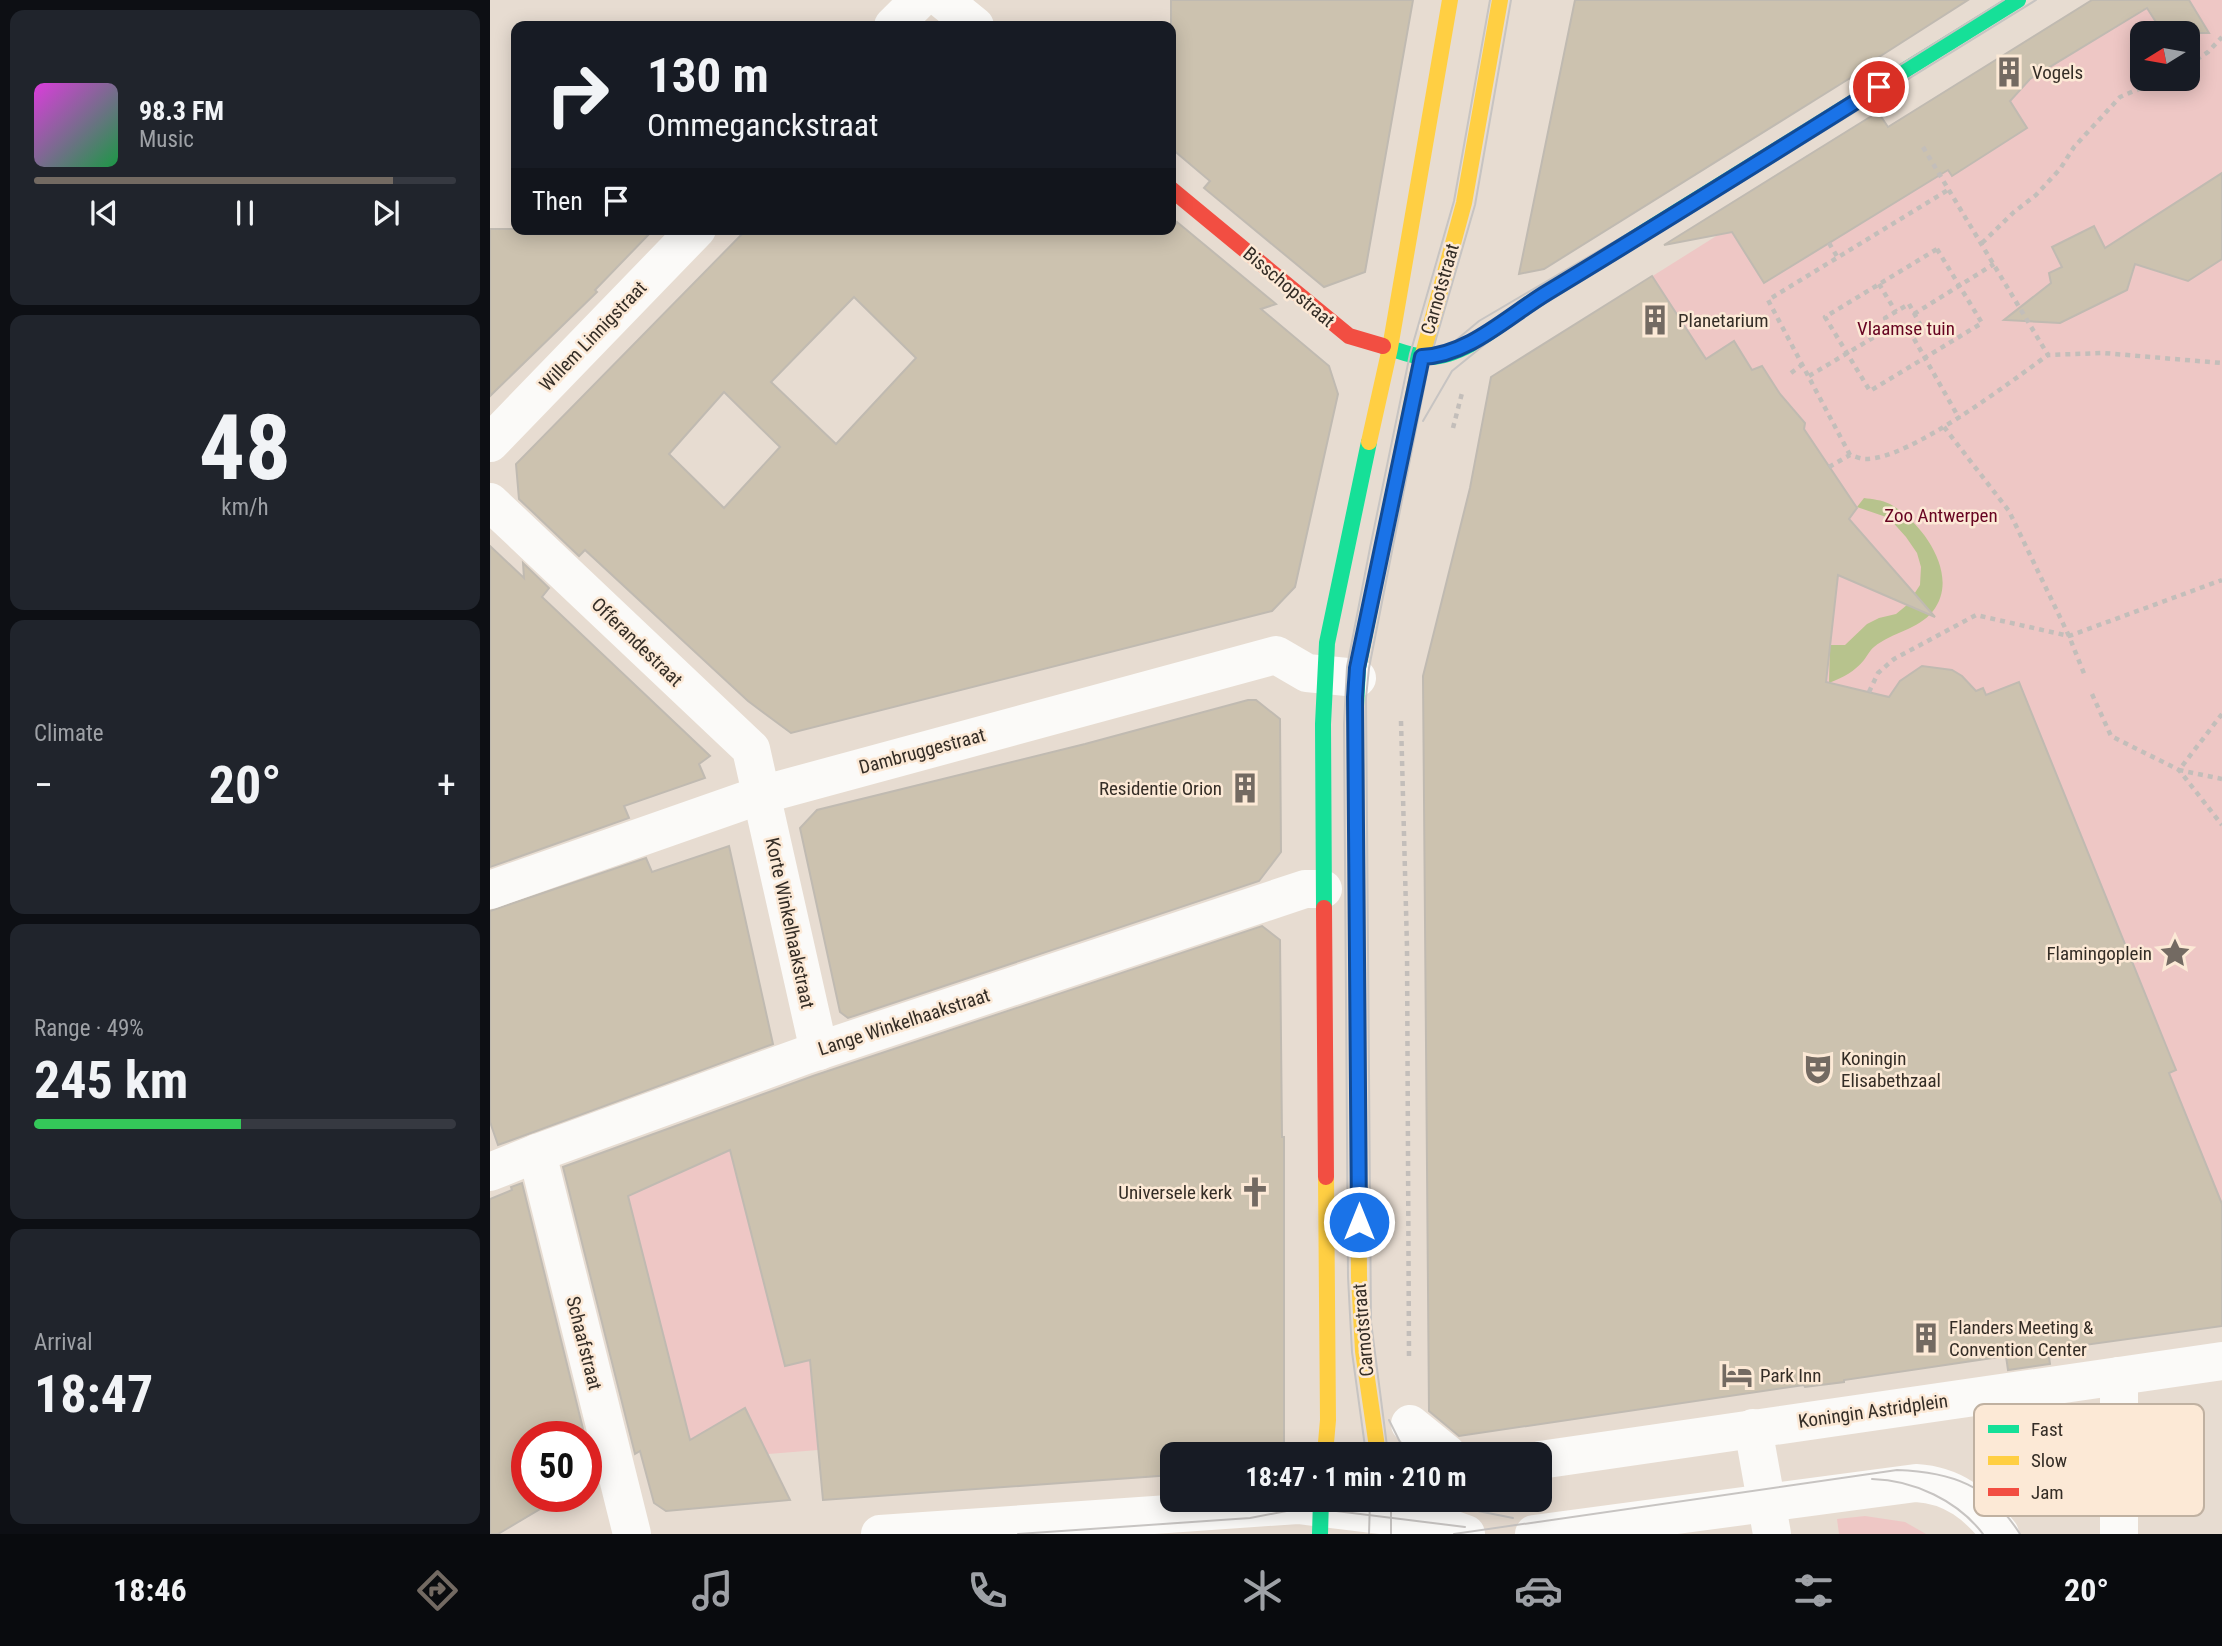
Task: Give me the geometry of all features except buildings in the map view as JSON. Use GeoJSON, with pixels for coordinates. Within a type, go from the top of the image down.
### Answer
{"type":"FeatureCollection","features":[{"type":"Feature","properties":{"kind":"main road","name":"Carnotstraat"},"geometry":{"type":"LineString","coordinates":[[1375,1442],[1363,1351],[1359,1278],[1355,725],[1341,676],[1332,612],[1390,348],[1450,0]]}},
{"type":"Feature","properties":{"kind":"main road","name":"Carnotstraat"},"geometry":{"type":"LineString","coordinates":[[1326,1442],[1328,1410],[1323,889],[1341,676],[1464,203],[1500,0]]}},
{"type":"Feature","properties":{"kind":"main road"},"geometry":{"type":"LineString","coordinates":[[1422,357],[1436,357],[1463,348],[2018,0]]}},
{"type":"Feature","properties":{"kind":"main road","name":"Bisschopstraat"},"geometry":{"type":"LineString","coordinates":[[1176,193],[1349,336],[1422,357]]}},
{"type":"Feature","properties":{"kind":"street"},"geometry":{"type":"LineString","coordinates":[[898,21],[919,0]]}},
{"type":"Feature","properties":{"kind":"street"},"geometry":{"type":"LineString","coordinates":[[943,0],[969,21]]}},
{"type":"Feature","properties":{"kind":"street","name":"Willem Linnigstraat"},"geometry":{"type":"LineString","coordinates":[[490,443],[691,235]]}},
{"type":"Feature","properties":{"kind":"street","name":"Offerandestraat"},"geometry":{"type":"LineString","coordinates":[[490,502],[751,749],[761,795]]}},
{"type":"Feature","properties":{"kind":"street","name":"Dambruggestraat"},"geometry":{"type":"LineString","coordinates":[[490,890],[761,795],[1276,655],[1307,673],[1341,676]]}},
{"type":"Feature","properties":{"kind":"street","name":"Korte Winkelhaakstraat"},"geometry":{"type":"LineString","coordinates":[[761,795],[819,1051]]}},
{"type":"Feature","properties":{"kind":"street","name":"Lange Winkelhaakstraat"},"geometry":{"type":"LineString","coordinates":[[490,1172],[819,1051],[1305,889],[1323,889]]}},
{"type":"Feature","properties":{"kind":"street","name":"Schaafstraat"},"geometry":{"type":"LineString","coordinates":[[537,1153],[632,1534]]}},
{"type":"Feature","properties":{"kind":"street","name":"Koningin Astridplein"},"geometry":{"type":"LineString","coordinates":[[1552,1459],[2222,1361]]}},
{"type":"Feature","properties":{"kind":"street"},"geometry":{"type":"LineString","coordinates":[[2119,1376],[2119,1404]]}},
{"type":"Feature","properties":{"kind":"street"},"geometry":{"type":"LineString","coordinates":[[1410,1424],[1432,1442]]}},
{"type":"Feature","properties":{"kind":"street"},"geometry":{"type":"LineString","coordinates":[[1752,1428],[1769,1519]]}},
{"type":"Feature","properties":{"kind":"street"},"geometry":{"type":"LineString","coordinates":[[1534,1534],[1769,1519],[1903,1484],[1935,1484],[1974,1505]]}},
{"type":"Feature","properties":{"kind":"street"},"geometry":{"type":"LineString","coordinates":[[880,1534],[1197,1512]]}},
{"type":"Feature","properties":{"kind":"street"},"geometry":{"type":"LineString","coordinates":[[1425,1512],[1466,1534]]}},
{"type":"Feature","properties":{"kind":"street"},"geometry":{"type":"LineString","coordinates":[[1986,1516],[2000,1534]]}},
{"type":"Feature","properties":{"kind":"street"},"geometry":{"type":"LineString","coordinates":[[2119,1516],[2119,1534]]}},
{"type":"Feature","properties":{"kind":"path"},"geometry":{"type":"LineString","coordinates":[[2200,57],[2222,37]]}},
{"type":"Feature","properties":{"kind":"path"},"geometry":{"type":"LineString","coordinates":[[1982,243],[2036,195],[2060,169],[2074,147],[2120,97],[2134,91]]}},
{"type":"Feature","properties":{"kind":"path"},"geometry":{"type":"LineString","coordinates":[[1923,147],[2048,355]]}},
{"type":"Feature","properties":{"kind":"path"},"geometry":{"type":"LineString","coordinates":[[1948,190],[1768,300],[1850,455],[1866,460],[1894,452],[1944,427],[2048,355],[2103,353],[2222,363]]}},
{"type":"Feature","properties":{"kind":"path"},"geometry":{"type":"LineString","coordinates":[[1829,243],[1838,258]]}},
{"type":"Feature","properties":{"kind":"path"},"geometry":{"type":"LineString","coordinates":[[1937,249],[1959,286],[1982,323],[1870,391],[1825,317],[1937,249]]}},
{"type":"Feature","properties":{"kind":"path"},"geometry":{"type":"LineString","coordinates":[[1914,314],[1994,264]]}},
{"type":"Feature","properties":{"kind":"path"},"geometry":{"type":"LineString","coordinates":[[1880,284],[1896,312]]}},
{"type":"Feature","properties":{"kind":"path"},"geometry":{"type":"LineString","coordinates":[[1909,304],[1920,324],[1897,337],[1885,318],[1896,312],[1909,304]]}},
{"type":"Feature","properties":{"kind":"path"},"geometry":{"type":"LineString","coordinates":[[1809,376],[1891,327]]}},
{"type":"Feature","properties":{"kind":"path"},"geometry":{"type":"LineString","coordinates":[[1909,330],[1959,418]]}},
{"type":"Feature","properties":{"kind":"path"},"geometry":{"type":"LineString","coordinates":[[1452,433],[1474,340]]}},
{"type":"Feature","properties":{"kind":"path"},"geometry":{"type":"LineString","coordinates":[[1791,373],[1803,364]]}},
{"type":"Feature","properties":{"kind":"path"},"geometry":{"type":"LineString","coordinates":[[1944,427],[2008,511],[2069,636],[2085,676]]}},
{"type":"Feature","properties":{"kind":"path"},"geometry":{"type":"LineString","coordinates":[[1829,467],[1850,455]]}},
{"type":"Feature","properties":{"kind":"path"},"geometry":{"type":"LineString","coordinates":[[1868,692],[1878,673],[1894,659],[1976,615],[2069,636],[2222,580]]}},
{"type":"Feature","properties":{"kind":"path"},"geometry":{"type":"LineString","coordinates":[[2092,694],[2111,736],[2179,770],[2222,779]]}},
{"type":"Feature","properties":{"kind":"path"},"geometry":{"type":"LineString","coordinates":[[1401,712],[1407,947],[1410,1424]]}},
{"type":"Feature","properties":{"kind":"path"},"geometry":{"type":"LineString","coordinates":[[2179,770],[2222,714]]}},
{"type":"Feature","properties":{"kind":"path"},"geometry":{"type":"LineString","coordinates":[[2179,770],[2222,825]]}},
{"type":"Feature","properties":{"kind":"green space","name":"Zoo Antwerpen"},"geometry":{"type":"Polygon","coordinates":[[[2092,0],[2222,0],[2222,1253],[1626,541],[1616,299],[2092,0]]]}},
{"type":"Feature","properties":{"kind":"green space"},"geometry":{"type":"Polygon","coordinates":[[[729,1148],[785,1366],[810,1360],[818,1450],[695,1460],[627,1194],[729,1148]]]}},
{"type":"Feature","properties":{"kind":"green space"},"geometry":{"type":"Polygon","coordinates":[[[1865,1516],[1905,1522],[1926,1534],[1839,1534],[1837,1519],[1865,1516]]]}},
{"type":"Feature","properties":{"kind":"shaded area"},"geometry":{"type":"Polygon","coordinates":[[[1864,498],[1890,504],[1902,512],[1925,536],[1940,566],[1943,582],[1941,597],[1933,611],[1920,623],[1881,642],[1852,671],[1829,683],[1830,645],[1845,645],[1867,624],[1896,614],[1907,605],[1920,585],[1921,567],[1917,553],[1889,518],[1857,507],[1864,498]]]}},
{"type":"Feature","properties":{"kind":"tram line"},"geometry":{"type":"LineString","coordinates":[[1364,1442],[1352,1352],[1348,1277],[1344,724],[1347,667],[1410,354],[1454,201],[1490,0]]}},
{"type":"Feature","properties":{"kind":"tram line"},"geometry":{"type":"LineString","coordinates":[[1386,1442],[1371,1322],[1366,698],[1369,668],[1429,363],[1475,205],[1511,0]]}},
{"type":"Feature","properties":{"kind":"tram line"},"geometry":{"type":"LineString","coordinates":[[1430,362],[1479,321],[1653,219],[2004,0]]}},
{"type":"Feature","properties":{"kind":"tram line"},"geometry":{"type":"LineString","coordinates":[[1423,421],[1452,371],[1505,328],[2036,0]]}},
{"type":"Feature","properties":{"kind":"tram line"},"geometry":{"type":"LineString","coordinates":[[1389,1420],[1400,1442]]}},
{"type":"Feature","properties":{"kind":"tram line"},"geometry":{"type":"LineString","coordinates":[[1454,1534],[1897,1470],[1935,1474],[1974,1488]]}},
{"type":"Feature","properties":{"kind":"tram line"},"geometry":{"type":"LineString","coordinates":[[1872,1479],[1904,1483],[1934,1494],[1961,1512],[1983,1534]]}},
{"type":"Feature","properties":{"kind":"tram line"},"geometry":{"type":"LineString","coordinates":[[1018,1534],[1250,1518],[1297,1509],[1320,1509],[1465,1527]]}},
{"type":"Feature","properties":{"kind":"tram line"},"geometry":{"type":"LineString","coordinates":[[1369,1534],[1370,1512]]}},
{"type":"Feature","properties":{"kind":"tram line"},"geometry":{"type":"LineString","coordinates":[[1391,1512],[1391,1534]]}},
{"type":"Feature","properties":{"kind":"tram line"},"geometry":{"type":"LineString","coordinates":[[1483,1512],[1513,1518]]}},
{"type":"Feature","properties":{"kind":"tram line"},"geometry":{"type":"LineString","coordinates":[[2007,1516],[2020,1534]]}},
{"type":"Feature","properties":{"kind":"traffic: fast"},"geometry":{"type":"LineString","coordinates":[[1383,346],[1426,357],[1441,356],[1469,345],[1533,301],[2018,0]]}},
{"type":"Feature","properties":{"kind":"traffic: fast"},"geometry":{"type":"LineString","coordinates":[[1324,908],[1323,724],[1327,643],[1369,442]]}},
{"type":"Feature","properties":{"kind":"traffic: fast"},"geometry":{"type":"LineString","coordinates":[[1356,826],[1355,725],[1358,668],[1397,474]]}},
{"type":"Feature","properties":{"kind":"traffic: fast"},"geometry":{"type":"LineString","coordinates":[[1320,1534],[1321,1512]]}},
{"type":"Feature","properties":{"kind":"traffic: slow"},"geometry":{"type":"LineString","coordinates":[[1369,442],[1390,348],[1450,0]]}},
{"type":"Feature","properties":{"kind":"traffic: slow"},"geometry":{"type":"LineString","coordinates":[[1397,474],[1417,376],[1464,203],[1500,0]]}},
{"type":"Feature","properties":{"kind":"traffic: slow"},"geometry":{"type":"LineString","coordinates":[[1358,1118],[1359,1277],[1363,1351],[1376,1442]]}},
{"type":"Feature","properties":{"kind":"traffic: slow"},"geometry":{"type":"LineString","coordinates":[[1326,1177],[1326,1442]]}},
{"type":"Feature","properties":{"kind":"traffic: jam"},"geometry":{"type":"LineString","coordinates":[[1176,193],[1349,336],[1383,346]]}},
{"type":"Feature","properties":{"kind":"traffic: jam"},"geometry":{"type":"LineString","coordinates":[[1356,826],[1358,1118]]}},
{"type":"Feature","properties":{"kind":"traffic: jam"},"geometry":{"type":"LineString","coordinates":[[1324,908],[1326,1177]]}},
{"type":"Feature","properties":{"kind":"place","name":"Vogels"},"geometry":{"type":"Point","coordinates":[2009,72]}},
{"type":"Feature","properties":{"kind":"place","name":"Planetarium"},"geometry":{"type":"Point","coordinates":[1655,320]}},
{"type":"Feature","properties":{"kind":"place","name":"Residentie Orion"},"geometry":{"type":"Point","coordinates":[1245,788]}},
{"type":"Feature","properties":{"kind":"place","name":"Flamingoplein"},"geometry":{"type":"Point","coordinates":[2175,953]}},
{"type":"Feature","properties":{"kind":"place","name":"Koningin Elisabethzaal"},"geometry":{"type":"Point","coordinates":[1818,1069]}},
{"type":"Feature","properties":{"kind":"place","name":"Universele kerk"},"geometry":{"type":"Point","coordinates":[1255,1192]}},
{"type":"Feature","properties":{"kind":"place","name":"Flanders Meeting & Convention Center"},"geometry":{"type":"Point","coordinates":[1926,1338]}},
{"type":"Feature","properties":{"kind":"place","name":"Park Inn"},"geometry":{"type":"Point","coordinates":[1737,1375]}},
{"type":"Feature","properties":{"kind":"route"},"geometry":{"type":"LineString","coordinates":[[1359,1222],[1355,697],[1357,668],[1422,357],[1436,357],[1463,348],[1533,301],[1879,87]]}},
{"type":"Feature","properties":{"kind":"park label","name":"Vlaamse tuin"},"geometry":{"type":"Point","coordinates":[1906,328]}}]}
